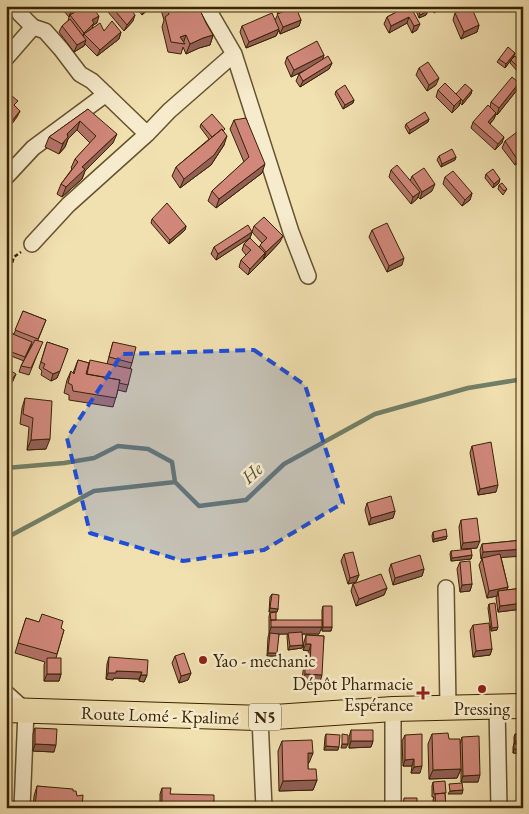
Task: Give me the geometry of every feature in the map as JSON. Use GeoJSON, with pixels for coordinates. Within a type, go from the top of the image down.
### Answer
{"type":"FeatureCollection","features":[{"type":"Feature","properties":{"kind":"main road","name":"Route Lomé - Kpalimé"},"geometry":{"type":"LineString","coordinates":[[16,711],[260,718],[392,709],[523,706]]}},
{"type":"Feature","properties":{"kind":"street"},"geometry":{"type":"LineString","coordinates":[[16,6],[20,14],[33,27],[45,31],[61,48],[80,74],[92,81],[147,134]]}},
{"type":"Feature","properties":{"kind":"street"},"geometry":{"type":"LineString","coordinates":[[206,6],[234,54],[291,232],[308,276]]}},
{"type":"Feature","properties":{"kind":"street"},"geometry":{"type":"LineString","coordinates":[[6,58],[33,27]]}},
{"type":"Feature","properties":{"kind":"street"},"geometry":{"type":"LineString","coordinates":[[32,244],[68,205],[147,134],[169,111],[234,54]]}},
{"type":"Feature","properties":{"kind":"street"},"geometry":{"type":"LineString","coordinates":[[8,171],[34,148],[106,94]]}},
{"type":"Feature","properties":{"kind":"street"},"geometry":{"type":"LineString","coordinates":[[446,588],[448,707]]}},
{"type":"Feature","properties":{"kind":"street"},"geometry":{"type":"LineString","coordinates":[[6,693],[16,711],[22,808]]}},
{"type":"Feature","properties":{"kind":"street"},"geometry":{"type":"LineString","coordinates":[[497,706],[498,808]]}},
{"type":"Feature","properties":{"kind":"street"},"geometry":{"type":"LineString","coordinates":[[392,709],[393,808]]}},
{"type":"Feature","properties":{"kind":"street"},"geometry":{"type":"LineString","coordinates":[[260,718],[264,808]]}},
{"type":"Feature","properties":{"kind":"path"},"geometry":{"type":"LineString","coordinates":[[6,281],[14,257],[32,244]]}},
{"type":"Feature","properties":{"kind":"highlighted area"},"geometry":{"type":"Polygon","coordinates":[[[254,350],[305,385],[343,503],[264,550],[183,561],[90,533],[67,438],[122,354],[254,350]]]}},
{"type":"Feature","properties":{"kind":"building"},"geometry":{"type":"Polygon","coordinates":[[[68,6],[78,6],[71,11],[68,6]]]}},
{"type":"Feature","properties":{"kind":"building"},"geometry":{"type":"Polygon","coordinates":[[[85,6],[91,6],[99,16],[92,20],[94,23],[84,33],[70,15],[85,6]]]}},
{"type":"Feature","properties":{"kind":"building"},"geometry":{"type":"Polygon","coordinates":[[[111,6],[128,6],[135,15],[127,25],[111,6]]]}},
{"type":"Feature","properties":{"kind":"building"},"geometry":{"type":"Polygon","coordinates":[[[167,6],[198,6],[213,35],[190,44],[186,35],[180,37],[185,44],[171,42],[165,17],[169,14],[167,6]]]}},
{"type":"Feature","properties":{"kind":"building"},"geometry":{"type":"Polygon","coordinates":[[[410,6],[420,24],[414,26],[409,17],[391,26],[387,17],[410,6]]]}},
{"type":"Feature","properties":{"kind":"building"},"geometry":{"type":"Polygon","coordinates":[[[417,6],[426,6],[428,11],[420,15],[417,6]]]}},
{"type":"Feature","properties":{"kind":"building"},"geometry":{"type":"Polygon","coordinates":[[[471,6],[479,25],[464,32],[455,13],[471,6]]]}},
{"type":"Feature","properties":{"kind":"building"},"geometry":{"type":"Polygon","coordinates":[[[296,7],[301,20],[283,27],[277,14],[296,7]]]}},
{"type":"Feature","properties":{"kind":"building"},"geometry":{"type":"Polygon","coordinates":[[[272,13],[279,29],[249,42],[242,26],[272,13]]]}},
{"type":"Feature","properties":{"kind":"building"},"geometry":{"type":"Polygon","coordinates":[[[70,19],[86,40],[77,45],[62,26],[70,19]]]}},
{"type":"Feature","properties":{"kind":"building"},"geometry":{"type":"Polygon","coordinates":[[[112,21],[121,32],[100,50],[84,34],[100,23],[104,31],[112,21]]]}},
{"type":"Feature","properties":{"kind":"building"},"geometry":{"type":"Polygon","coordinates":[[[317,41],[324,55],[294,70],[287,57],[317,41]]]}},
{"type":"Feature","properties":{"kind":"building"},"geometry":{"type":"Polygon","coordinates":[[[508,47],[515,53],[506,64],[499,59],[508,47]]]}},
{"type":"Feature","properties":{"kind":"building"},"geometry":{"type":"Polygon","coordinates":[[[328,56],[332,63],[303,81],[299,74],[328,56]]]}},
{"type":"Feature","properties":{"kind":"building"},"geometry":{"type":"Polygon","coordinates":[[[515,56],[523,64],[523,69],[521,70],[511,60],[515,56]]]}},
{"type":"Feature","properties":{"kind":"building"},"geometry":{"type":"Polygon","coordinates":[[[428,62],[439,78],[429,85],[419,68],[428,62]]]}},
{"type":"Feature","properties":{"kind":"building"},"geometry":{"type":"Polygon","coordinates":[[[512,77],[519,83],[499,108],[491,102],[512,77]]]}},
{"type":"Feature","properties":{"kind":"building"},"geometry":{"type":"Polygon","coordinates":[[[445,83],[461,99],[454,106],[438,90],[445,83]]]}},
{"type":"Feature","properties":{"kind":"building"},"geometry":{"type":"Polygon","coordinates":[[[465,84],[472,90],[463,101],[456,94],[465,84]]]}},
{"type":"Feature","properties":{"kind":"building"},"geometry":{"type":"Polygon","coordinates":[[[345,85],[354,100],[345,105],[336,91],[345,85]]]}},
{"type":"Feature","properties":{"kind":"building"},"geometry":{"type":"Polygon","coordinates":[[[6,91],[18,101],[14,105],[20,111],[7,127],[6,127],[6,91]]]}},
{"type":"Feature","properties":{"kind":"building"},"geometry":{"type":"Polygon","coordinates":[[[488,105],[496,113],[488,122],[504,137],[498,144],[473,122],[488,105]]]}},
{"type":"Feature","properties":{"kind":"building"},"geometry":{"type":"Polygon","coordinates":[[[88,109],[117,134],[82,167],[85,169],[66,187],[61,184],[78,162],[75,159],[96,136],[80,121],[67,134],[68,137],[62,144],[49,137],[88,109]]]}},
{"type":"Feature","properties":{"kind":"building"},"geometry":{"type":"Polygon","coordinates":[[[425,112],[429,119],[410,130],[406,124],[425,112]]]}},
{"type":"Feature","properties":{"kind":"building"},"geometry":{"type":"Polygon","coordinates":[[[212,114],[225,129],[223,131],[222,129],[212,137],[201,124],[212,114]]]}},
{"type":"Feature","properties":{"kind":"building"},"geometry":{"type":"Polygon","coordinates":[[[246,118],[265,164],[219,199],[212,191],[249,157],[234,120],[246,118]]]}},
{"type":"Feature","properties":{"kind":"building"},"geometry":{"type":"Polygon","coordinates":[[[222,129],[227,136],[214,155],[184,179],[176,167],[222,129]]]}},
{"type":"Feature","properties":{"kind":"building"},"geometry":{"type":"Polygon","coordinates":[[[517,132],[523,140],[523,155],[517,159],[505,141],[517,132]]]}},
{"type":"Feature","properties":{"kind":"building"},"geometry":{"type":"Polygon","coordinates":[[[452,149],[456,157],[442,164],[439,156],[452,149]]]}},
{"type":"Feature","properties":{"kind":"building"},"geometry":{"type":"Polygon","coordinates":[[[397,165],[420,192],[413,197],[391,170],[397,165]]]}},
{"type":"Feature","properties":{"kind":"building"},"geometry":{"type":"Polygon","coordinates":[[[424,168],[435,184],[422,192],[412,176],[424,168]]]}},
{"type":"Feature","properties":{"kind":"building"},"geometry":{"type":"Polygon","coordinates":[[[493,169],[500,179],[494,184],[486,174],[493,169]]]}},
{"type":"Feature","properties":{"kind":"building"},"geometry":{"type":"Polygon","coordinates":[[[453,171],[472,193],[465,200],[445,177],[453,171]]]}},
{"type":"Feature","properties":{"kind":"building"},"geometry":{"type":"Polygon","coordinates":[[[502,183],[507,189],[504,191],[499,185],[502,183]]]}},
{"type":"Feature","properties":{"kind":"building"},"geometry":{"type":"Polygon","coordinates":[[[167,203],[186,226],[170,240],[152,219],[167,203]]]}},
{"type":"Feature","properties":{"kind":"building"},"geometry":{"type":"Polygon","coordinates":[[[264,217],[283,236],[266,252],[260,245],[267,238],[254,226],[264,217]]]}},
{"type":"Feature","properties":{"kind":"building"},"geometry":{"type":"Polygon","coordinates":[[[387,223],[404,258],[389,266],[372,230],[387,223]]]}},
{"type":"Feature","properties":{"kind":"building"},"geometry":{"type":"Polygon","coordinates":[[[248,225],[252,232],[218,254],[214,247],[248,225]]]}},
{"type":"Feature","properties":{"kind":"building"},"geometry":{"type":"Polygon","coordinates":[[[250,238],[265,253],[250,269],[241,260],[251,250],[244,244],[250,238]]]}},
{"type":"Feature","properties":{"kind":"building"},"geometry":{"type":"Polygon","coordinates":[[[23,311],[46,320],[38,339],[15,330],[23,311]]]}},
{"type":"Feature","properties":{"kind":"building"},"geometry":{"type":"Polygon","coordinates":[[[8,332],[32,342],[25,357],[6,350],[8,332]]]}},
{"type":"Feature","properties":{"kind":"building"},"geometry":{"type":"Polygon","coordinates":[[[35,340],[43,342],[31,368],[21,366],[35,340]]]}},
{"type":"Feature","properties":{"kind":"building"},"geometry":{"type":"Polygon","coordinates":[[[47,342],[68,349],[60,371],[53,374],[43,368],[45,364],[41,362],[47,342]]]}},
{"type":"Feature","properties":{"kind":"building"},"geometry":{"type":"Polygon","coordinates":[[[113,342],[136,347],[132,363],[109,357],[113,342]]]}},
{"type":"Feature","properties":{"kind":"building"},"geometry":{"type":"Polygon","coordinates":[[[78,360],[89,363],[86,374],[120,380],[116,398],[73,391],[72,385],[68,383],[71,371],[74,374],[78,360]]]}},
{"type":"Feature","properties":{"kind":"building"},"geometry":{"type":"Polygon","coordinates":[[[90,360],[132,369],[128,385],[119,383],[120,380],[87,374],[90,360]]]}},
{"type":"Feature","properties":{"kind":"building"},"geometry":{"type":"Polygon","coordinates":[[[8,369],[16,374],[6,387],[6,370],[8,369]]]}},
{"type":"Feature","properties":{"kind":"building"},"geometry":{"type":"Polygon","coordinates":[[[25,398],[52,401],[50,439],[31,440],[33,418],[23,414],[25,398]]]}},
{"type":"Feature","properties":{"kind":"building"},"geometry":{"type":"Polygon","coordinates":[[[491,442],[498,485],[480,489],[472,446],[491,442]]]}},
{"type":"Feature","properties":{"kind":"building"},"geometry":{"type":"Polygon","coordinates":[[[391,496],[395,511],[371,518],[367,503],[391,496]]]}},
{"type":"Feature","properties":{"kind":"building"},"geometry":{"type":"Polygon","coordinates":[[[477,518],[480,541],[463,543],[461,520],[477,518]]]}},
{"type":"Feature","properties":{"kind":"building"},"geometry":{"type":"Polygon","coordinates":[[[446,529],[447,536],[434,539],[433,532],[446,529]]]}},
{"type":"Feature","properties":{"kind":"building"},"geometry":{"type":"Polygon","coordinates":[[[523,540],[523,549],[483,552],[482,544],[523,540]]]}},
{"type":"Feature","properties":{"kind":"building"},"geometry":{"type":"Polygon","coordinates":[[[471,549],[472,555],[452,558],[451,551],[471,549]]]}},
{"type":"Feature","properties":{"kind":"building"},"geometry":{"type":"Polygon","coordinates":[[[353,552],[359,575],[350,578],[344,554],[353,552]]]}},
{"type":"Feature","properties":{"kind":"building"},"geometry":{"type":"Polygon","coordinates":[[[500,554],[508,587],[489,591],[482,558],[500,554]]]}},
{"type":"Feature","properties":{"kind":"building"},"geometry":{"type":"Polygon","coordinates":[[[420,555],[424,569],[395,578],[391,564],[420,555]]]}},
{"type":"Feature","properties":{"kind":"building"},"geometry":{"type":"Polygon","coordinates":[[[470,561],[472,584],[462,585],[460,562],[470,561]]]}},
{"type":"Feature","properties":{"kind":"building"},"geometry":{"type":"Polygon","coordinates":[[[381,574],[387,588],[359,599],[353,584],[381,574]]]}},
{"type":"Feature","properties":{"kind":"building"},"geometry":{"type":"Polygon","coordinates":[[[523,588],[523,603],[500,606],[498,591],[523,588]]]}},
{"type":"Feature","properties":{"kind":"building"},"geometry":{"type":"Polygon","coordinates":[[[272,594],[279,595],[278,609],[270,608],[272,594]]]}},
{"type":"Feature","properties":{"kind":"building"},"geometry":{"type":"Polygon","coordinates":[[[495,603],[498,627],[492,628],[489,604],[495,603]]]}},
{"type":"Feature","properties":{"kind":"building"},"geometry":{"type":"Polygon","coordinates":[[[323,606],[332,606],[332,627],[323,627],[323,606]]]}},
{"type":"Feature","properties":{"kind":"building"},"geometry":{"type":"Polygon","coordinates":[[[276,612],[276,620],[271,621],[270,613],[276,612]]]}},
{"type":"Feature","properties":{"kind":"building"},"geometry":{"type":"Polygon","coordinates":[[[42,614],[63,621],[61,628],[64,630],[57,654],[18,643],[26,618],[39,622],[42,614]]]}},
{"type":"Feature","properties":{"kind":"building"},"geometry":{"type":"Polygon","coordinates":[[[271,620],[322,620],[322,627],[271,627],[271,620]]]}},
{"type":"Feature","properties":{"kind":"building"},"geometry":{"type":"Polygon","coordinates":[[[489,623],[492,649],[476,651],[473,625],[489,623]]]}},
{"type":"Feature","properties":{"kind":"building"},"geometry":{"type":"Polygon","coordinates":[[[302,632],[303,645],[290,646],[288,633],[302,632]]]}},
{"type":"Feature","properties":{"kind":"building"},"geometry":{"type":"Polygon","coordinates":[[[270,633],[279,634],[277,653],[268,653],[270,633]]]}},
{"type":"Feature","properties":{"kind":"building"},"geometry":{"type":"Polygon","coordinates":[[[306,635],[324,636],[322,675],[305,674],[305,664],[310,664],[311,644],[306,644],[306,635]]]}},
{"type":"Feature","properties":{"kind":"building"},"geometry":{"type":"Polygon","coordinates":[[[184,653],[191,673],[181,676],[175,656],[184,653]]]}},
{"type":"Feature","properties":{"kind":"building"},"geometry":{"type":"Polygon","coordinates":[[[109,657],[148,660],[147,675],[141,675],[142,672],[116,671],[116,673],[108,673],[109,657]]]}},
{"type":"Feature","properties":{"kind":"building"},"geometry":{"type":"Polygon","coordinates":[[[47,658],[61,658],[61,674],[47,674],[47,658]]]}},
{"type":"Feature","properties":{"kind":"building"},"geometry":{"type":"Polygon","coordinates":[[[35,728],[57,729],[56,745],[35,744],[35,728]]]}},
{"type":"Feature","properties":{"kind":"building"},"geometry":{"type":"Polygon","coordinates":[[[351,730],[373,730],[373,741],[351,741],[351,730]]]}},
{"type":"Feature","properties":{"kind":"building"},"geometry":{"type":"Polygon","coordinates":[[[448,733],[449,739],[460,739],[461,769],[433,770],[432,734],[448,733]]]}},
{"type":"Feature","properties":{"kind":"building"},"geometry":{"type":"Polygon","coordinates":[[[326,734],[340,735],[339,747],[326,746],[326,734]]]}},
{"type":"Feature","properties":{"kind":"building"},"geometry":{"type":"Polygon","coordinates":[[[342,734],[348,735],[348,744],[342,744],[342,734]]]}},
{"type":"Feature","properties":{"kind":"building"},"geometry":{"type":"Polygon","coordinates":[[[422,734],[422,766],[414,767],[414,759],[405,760],[405,735],[422,734]]]}},
{"type":"Feature","properties":{"kind":"building"},"geometry":{"type":"Polygon","coordinates":[[[515,734],[523,734],[523,741],[515,741],[515,734]]]}},
{"type":"Feature","properties":{"kind":"building"},"geometry":{"type":"Polygon","coordinates":[[[479,736],[480,775],[463,776],[462,737],[479,736]]]}},
{"type":"Feature","properties":{"kind":"building"},"geometry":{"type":"Polygon","coordinates":[[[312,740],[313,753],[308,753],[308,769],[316,769],[317,780],[283,781],[282,741],[312,740]]]}},
{"type":"Feature","properties":{"kind":"building"},"geometry":{"type":"Polygon","coordinates":[[[514,744],[523,744],[523,749],[514,749],[514,744]]]}},
{"type":"Feature","properties":{"kind":"building"},"geometry":{"type":"Polygon","coordinates":[[[445,781],[446,793],[434,794],[433,782],[445,781]]]}},
{"type":"Feature","properties":{"kind":"building"},"geometry":{"type":"Polygon","coordinates":[[[462,783],[463,790],[450,791],[449,784],[462,783]]]}},
{"type":"Feature","properties":{"kind":"building"},"geometry":{"type":"Polygon","coordinates":[[[37,786],[73,789],[73,791],[76,791],[77,796],[83,795],[82,808],[35,808],[37,786]]]}},
{"type":"Feature","properties":{"kind":"building"},"geometry":{"type":"Polygon","coordinates":[[[162,788],[171,788],[170,794],[214,795],[214,805],[162,805],[162,788]]]}},
{"type":"Feature","properties":{"kind":"building"},"geometry":{"type":"Polygon","coordinates":[[[445,793],[446,808],[436,808],[435,794],[445,793]]]}},
{"type":"Feature","properties":{"kind":"building"},"geometry":{"type":"Polygon","coordinates":[[[404,798],[417,798],[417,808],[403,808],[404,798]]]}},
{"type":"Feature","properties":{"kind":"waterway","name":"He"},"geometry":{"type":"LineString","coordinates":[[6,538],[94,491],[175,482],[199,506],[246,500],[284,464],[375,414],[468,388],[523,379]]}},
{"type":"Feature","properties":{"kind":"waterway"},"geometry":{"type":"LineString","coordinates":[[6,468],[64,463],[94,458],[118,446],[148,449],[172,462],[175,482]]}},
{"type":"Feature","properties":{"kind":"place","name":"Yao - mechanic"},"geometry":{"type":"Point","coordinates":[203,660]}},
{"type":"Feature","properties":{"kind":"place","name":"Pressing"},"geometry":{"type":"Point","coordinates":[482,689]}},
{"type":"Feature","properties":{"kind":"place","name":"Dépôt Pharmacie Espérance"},"geometry":{"type":"Point","coordinates":[423,693]}}]}
